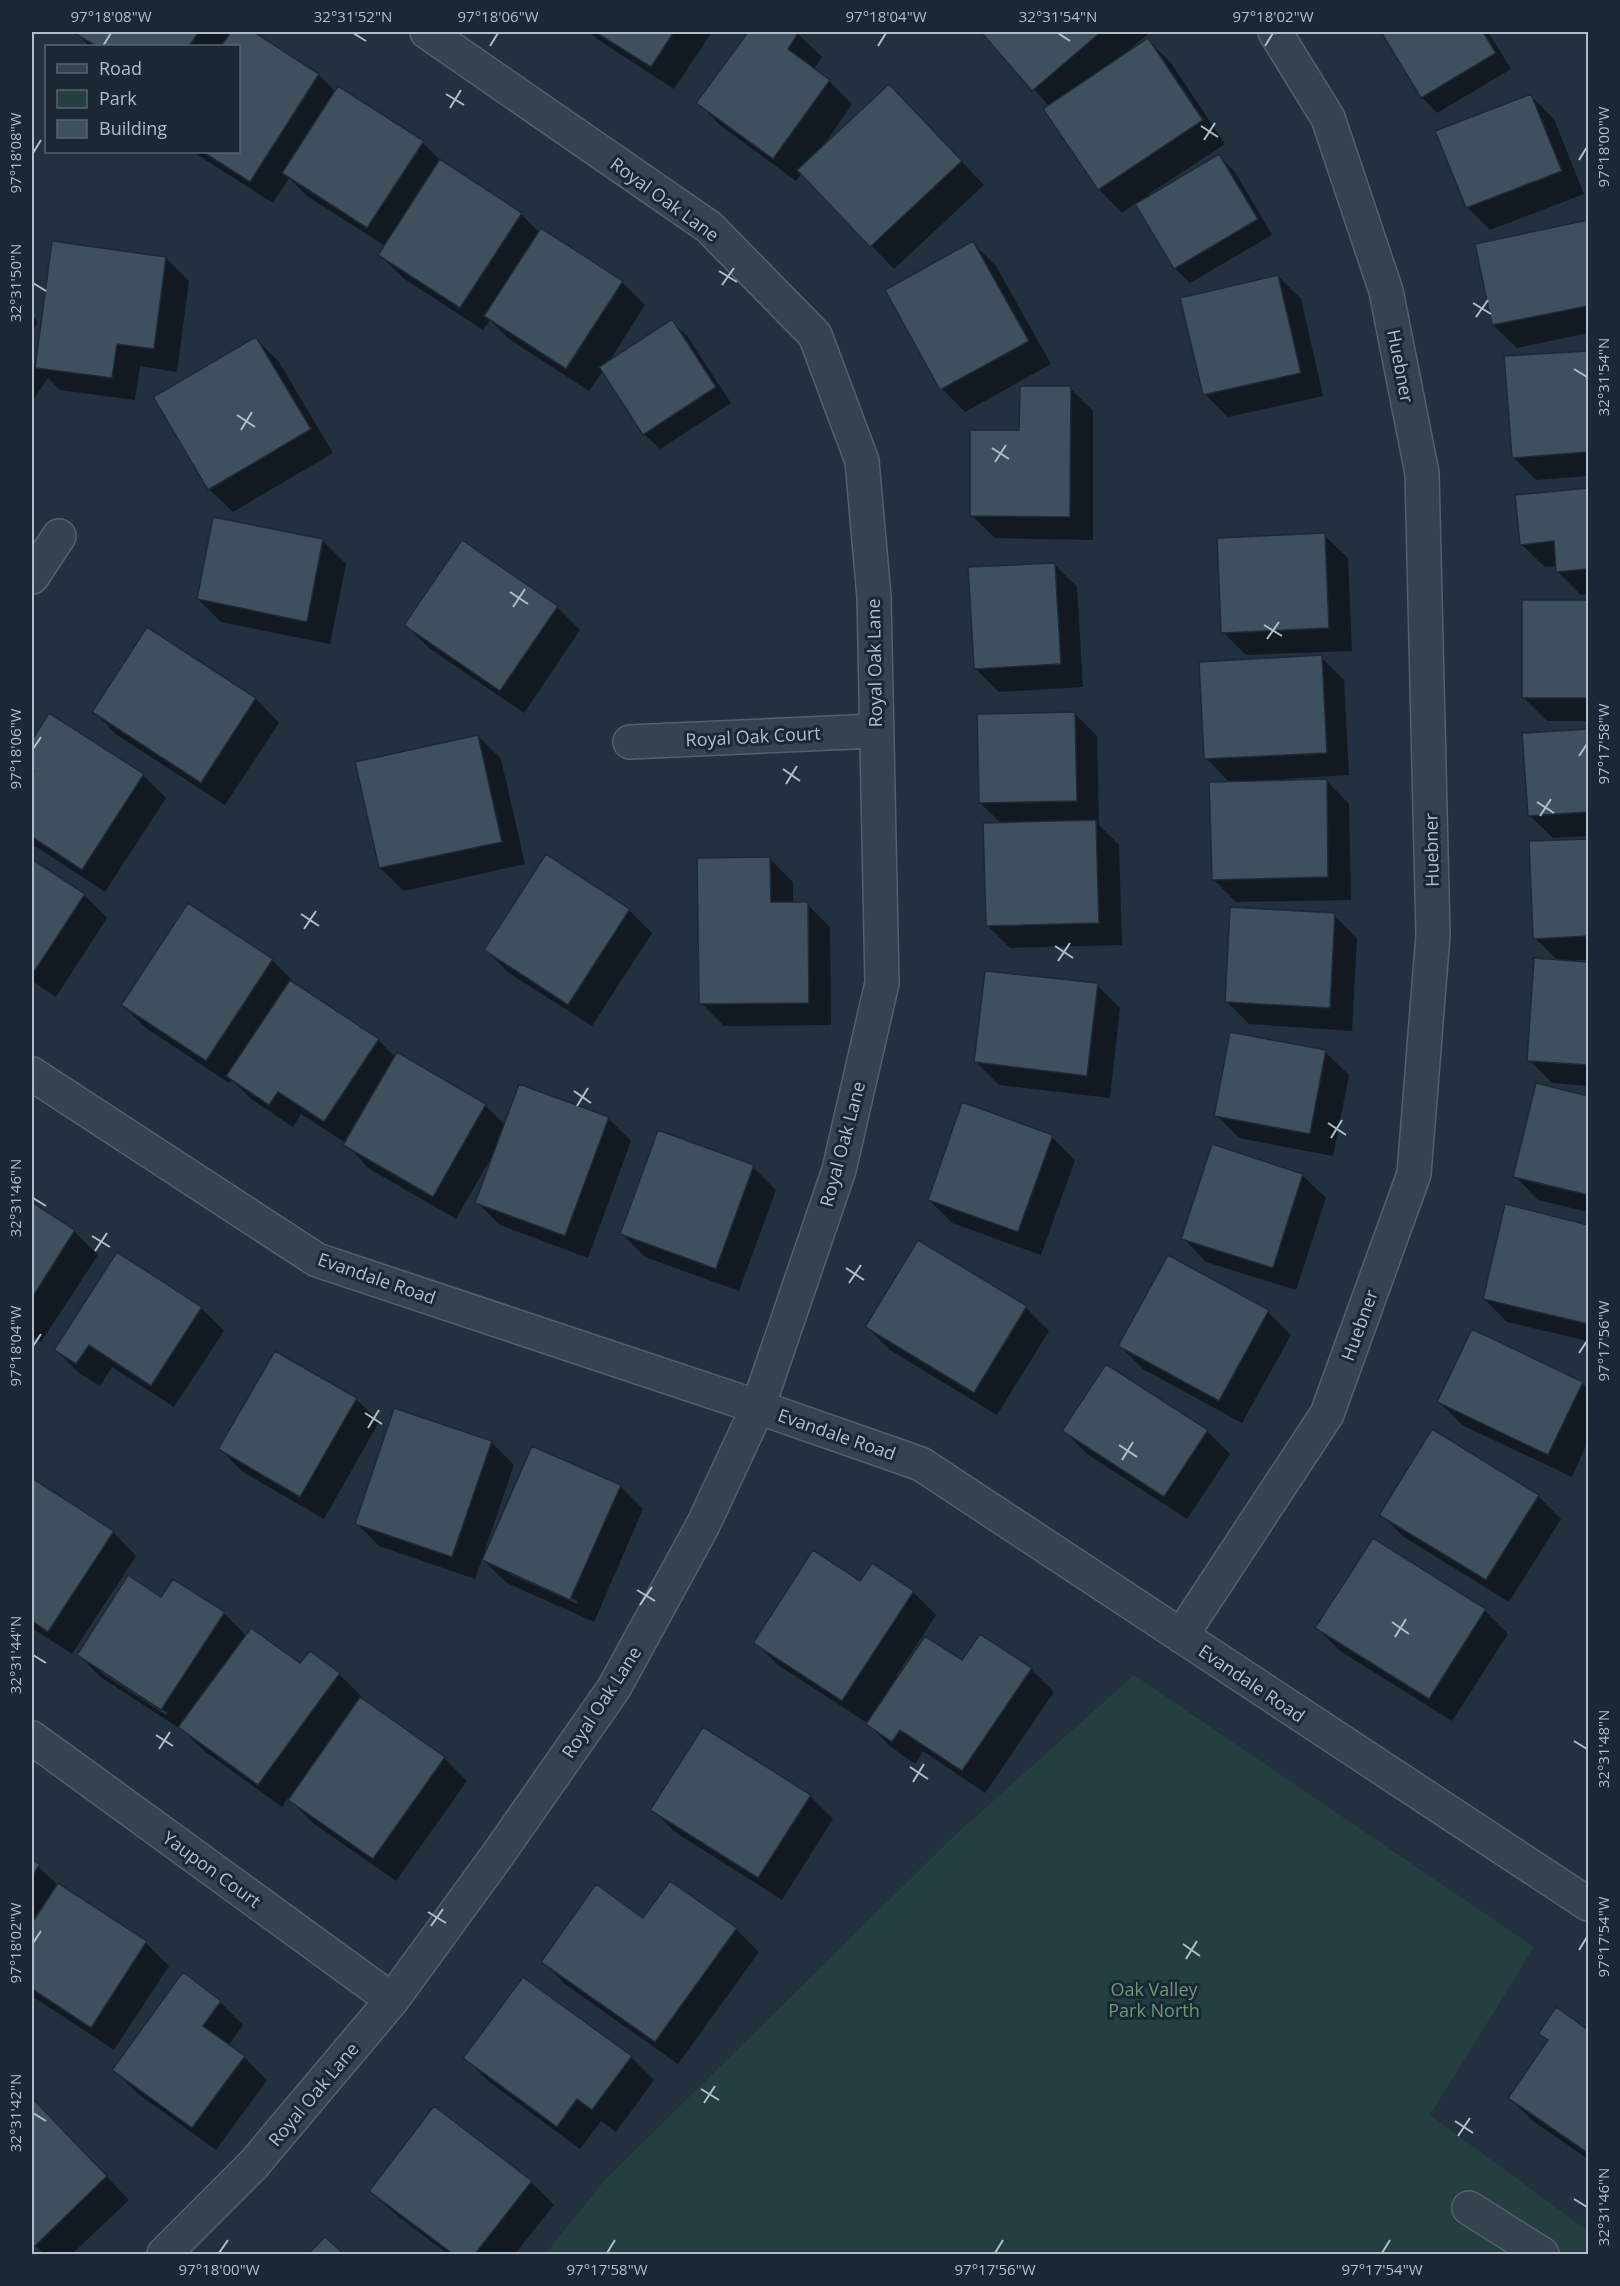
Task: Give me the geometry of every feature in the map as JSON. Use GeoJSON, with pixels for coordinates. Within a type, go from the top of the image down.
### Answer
{"type":"FeatureCollection","features":[{"type":"Feature","properties":{"kind":"street","name":"Royal Oak Lane"},"geometry":{"type":"LineString","coordinates":[[164,2254],[254,2164],[392,2000],[499,1853],[614,1688],[704,1525],[758,1407],[839,1170],[882,982],[874,597],[862,461],[815,335],[710,227],[427,32]]}},
{"type":"Feature","properties":{"kind":"street","name":"Huebner"},"geometry":{"type":"LineString","coordinates":[[1181,1636],[1327,1414],[1414,1174],[1433,935],[1422,473],[1386,291],[1328,117],[1275,32]]}},
{"type":"Feature","properties":{"kind":"street"},"geometry":{"type":"LineString","coordinates":[[32,578],[59,536]]}},
{"type":"Feature","properties":{"kind":"street","name":"Royal Oak Court"},"geometry":{"type":"LineString","coordinates":[[630,742],[876,731]]}},
{"type":"Feature","properties":{"kind":"street","name":"Evandale Road"},"geometry":{"type":"LineString","coordinates":[[32,1074],[317,1260],[758,1407],[921,1464],[1588,1904]]}},
{"type":"Feature","properties":{"kind":"street","name":"Yaupon Court"},"geometry":{"type":"LineString","coordinates":[[32,1738],[392,2000]]}},
{"type":"Feature","properties":{"kind":"street"},"geometry":{"type":"LineString","coordinates":[[1469,2208],[1542,2254]]}},
{"type":"Feature","properties":{"kind":"green space","name":"Oak Valley Park North"},"geometry":{"type":"Polygon","coordinates":[[[1134,1675],[1534,1947],[1430,2115],[1588,2231],[1588,2254],[545,2254],[606,2179],[954,1836],[1134,1675]]]}},
{"type":"Feature","properties":{"kind":"building"},"geometry":{"type":"Polygon","coordinates":[[[73,32],[199,32],[190,45],[94,45],[73,32]]]}},
{"type":"Feature","properties":{"kind":"building"},"geometry":{"type":"Polygon","coordinates":[[[231,32],[254,32],[319,74],[250,182],[205,153],[240,153],[240,45],[222,45],[231,32]]]}},
{"type":"Feature","properties":{"kind":"building"},"geometry":{"type":"Polygon","coordinates":[[[595,32],[674,32],[651,67],[595,32]]]}},
{"type":"Feature","properties":{"kind":"building"},"geometry":{"type":"Polygon","coordinates":[[[748,32],[799,32],[788,49],[830,80],[773,159],[696,103],[748,32]]]}},
{"type":"Feature","properties":{"kind":"building"},"geometry":{"type":"Polygon","coordinates":[[[981,32],[1101,32],[1032,91],[981,32]]]}},
{"type":"Feature","properties":{"kind":"building"},"geometry":{"type":"Polygon","coordinates":[[[1381,32],[1483,32],[1496,53],[1421,98],[1381,32]]]}},
{"type":"Feature","properties":{"kind":"building"},"geometry":{"type":"Polygon","coordinates":[[[1148,38],[1203,120],[1098,190],[1043,109],[1148,38]]]}},
{"type":"Feature","properties":{"kind":"building"},"geometry":{"type":"Polygon","coordinates":[[[889,84],[962,161],[870,247],[797,170],[889,84]]]}},
{"type":"Feature","properties":{"kind":"building"},"geometry":{"type":"Polygon","coordinates":[[[338,86],[424,141],[367,228],[282,173],[338,86]]]}},
{"type":"Feature","properties":{"kind":"building"},"geometry":{"type":"Polygon","coordinates":[[[1531,94],[1562,171],[1466,208],[1435,131],[1531,94]]]}},
{"type":"Feature","properties":{"kind":"building"},"geometry":{"type":"Polygon","coordinates":[[[1219,154],[1258,219],[1174,269],[1135,204],[1219,154]]]}},
{"type":"Feature","properties":{"kind":"building"},"geometry":{"type":"Polygon","coordinates":[[[440,159],[522,213],[460,308],[378,255],[440,159]]]}},
{"type":"Feature","properties":{"kind":"building"},"geometry":{"type":"Polygon","coordinates":[[[1588,220],[1588,306],[1492,325],[1475,244],[1588,220]]]}},
{"type":"Feature","properties":{"kind":"building"},"geometry":{"type":"Polygon","coordinates":[[[541,228],[623,281],[566,369],[484,316],[541,228]]]}},
{"type":"Feature","properties":{"kind":"building"},"geometry":{"type":"Polygon","coordinates":[[[52,241],[166,257],[154,349],[117,344],[112,378],[35,368],[52,241]]]}},
{"type":"Feature","properties":{"kind":"building"},"geometry":{"type":"Polygon","coordinates":[[[973,241],[1029,341],[940,390],[885,290],[973,241]]]}},
{"type":"Feature","properties":{"kind":"building"},"geometry":{"type":"Polygon","coordinates":[[[1278,275],[1301,373],[1203,395],[1180,298],[1278,275]]]}},
{"type":"Feature","properties":{"kind":"building"},"geometry":{"type":"Polygon","coordinates":[[[672,319],[716,387],[643,435],[599,367],[672,319]]]}},
{"type":"Feature","properties":{"kind":"building"},"geometry":{"type":"Polygon","coordinates":[[[256,337],[311,429],[208,490],[153,397],[256,337]]]}},
{"type":"Feature","properties":{"kind":"building"},"geometry":{"type":"Polygon","coordinates":[[[1588,351],[1588,452],[1512,458],[1504,356],[1588,351]]]}},
{"type":"Feature","properties":{"kind":"building"},"geometry":{"type":"Polygon","coordinates":[[[1020,386],[1071,386],[1070,517],[970,516],[970,430],[1019,430],[1020,386]]]}},
{"type":"Feature","properties":{"kind":"building"},"geometry":{"type":"Polygon","coordinates":[[[1588,488],[1588,569],[1556,572],[1554,541],[1520,545],[1515,495],[1588,488]]]}},
{"type":"Feature","properties":{"kind":"building"},"geometry":{"type":"Polygon","coordinates":[[[213,517],[323,539],[307,622],[197,599],[213,517]]]}},
{"type":"Feature","properties":{"kind":"building"},"geometry":{"type":"Polygon","coordinates":[[[1325,533],[1329,628],[1221,633],[1217,538],[1325,533]]]}},
{"type":"Feature","properties":{"kind":"building"},"geometry":{"type":"Polygon","coordinates":[[[462,540],[558,606],[500,691],[404,625],[462,540]]]}},
{"type":"Feature","properties":{"kind":"building"},"geometry":{"type":"Polygon","coordinates":[[[1055,563],[1061,664],[974,669],[968,567],[1055,563]]]}},
{"type":"Feature","properties":{"kind":"building"},"geometry":{"type":"Polygon","coordinates":[[[1522,600],[1588,600],[1588,698],[1522,698],[1522,600]]]}},
{"type":"Feature","properties":{"kind":"building"},"geometry":{"type":"Polygon","coordinates":[[[147,627],[256,698],[201,783],[92,712],[147,627]]]}},
{"type":"Feature","properties":{"kind":"building"},"geometry":{"type":"Polygon","coordinates":[[[1322,655],[1327,753],[1204,759],[1199,662],[1322,655]]]}},
{"type":"Feature","properties":{"kind":"building"},"geometry":{"type":"Polygon","coordinates":[[[1075,712],[1077,801],[979,803],[977,714],[1075,712]]]}},
{"type":"Feature","properties":{"kind":"building"},"geometry":{"type":"Polygon","coordinates":[[[49,713],[144,774],[82,870],[32,837],[32,774],[34,771],[32,770],[32,740],[49,713]]]}},
{"type":"Feature","properties":{"kind":"building"},"geometry":{"type":"Polygon","coordinates":[[[1588,729],[1588,812],[1528,816],[1522,733],[1588,729]]]}},
{"type":"Feature","properties":{"kind":"building"},"geometry":{"type":"Polygon","coordinates":[[[478,735],[502,842],[379,868],[355,762],[478,735]]]}},
{"type":"Feature","properties":{"kind":"building"},"geometry":{"type":"Polygon","coordinates":[[[1327,779],[1328,877],[1212,880],[1209,782],[1327,779]]]}},
{"type":"Feature","properties":{"kind":"building"},"geometry":{"type":"Polygon","coordinates":[[[1096,820],[1099,923],[986,926],[983,823],[1096,820]]]}},
{"type":"Feature","properties":{"kind":"building"},"geometry":{"type":"Polygon","coordinates":[[[1588,839],[1588,936],[1533,939],[1529,841],[1588,839]]]}},
{"type":"Feature","properties":{"kind":"building"},"geometry":{"type":"Polygon","coordinates":[[[546,854],[630,909],[568,1005],[484,950],[546,854]]]}},
{"type":"Feature","properties":{"kind":"building"},"geometry":{"type":"Polygon","coordinates":[[[770,857],[771,902],[808,902],[809,1003],[699,1004],[697,858],[770,857]]]}},
{"type":"Feature","properties":{"kind":"building"},"geometry":{"type":"Polygon","coordinates":[[[32,859],[85,894],[32,975],[32,859]]]}},
{"type":"Feature","properties":{"kind":"building"},"geometry":{"type":"Polygon","coordinates":[[[188,903],[273,959],[206,1061],[121,1005],[188,903]]]}},
{"type":"Feature","properties":{"kind":"building"},"geometry":{"type":"Polygon","coordinates":[[[1230,907],[1335,913],[1330,1008],[1225,1002],[1230,907]]]}},
{"type":"Feature","properties":{"kind":"building"},"geometry":{"type":"Polygon","coordinates":[[[1534,958],[1588,962],[1588,1065],[1527,1061],[1534,958]]]}},
{"type":"Feature","properties":{"kind":"building"},"geometry":{"type":"Polygon","coordinates":[[[985,971],[1098,983],[1087,1076],[974,1062],[985,971]]]}},
{"type":"Feature","properties":{"kind":"building"},"geometry":{"type":"Polygon","coordinates":[[[290,980],[379,1039],[324,1122],[278,1092],[269,1105],[226,1076],[290,980]]]}},
{"type":"Feature","properties":{"kind":"building"},"geometry":{"type":"Polygon","coordinates":[[[1230,1032],[1326,1050],[1310,1134],[1214,1116],[1230,1032]]]}},
{"type":"Feature","properties":{"kind":"building"},"geometry":{"type":"Polygon","coordinates":[[[397,1052],[486,1104],[433,1197],[343,1145],[397,1052]]]}},
{"type":"Feature","properties":{"kind":"building"},"geometry":{"type":"Polygon","coordinates":[[[1536,1083],[1588,1096],[1588,1195],[1513,1177],[1536,1083]]]}},
{"type":"Feature","properties":{"kind":"building"},"geometry":{"type":"Polygon","coordinates":[[[519,1084],[609,1117],[565,1236],[475,1203],[519,1084]]]}},
{"type":"Feature","properties":{"kind":"building"},"geometry":{"type":"Polygon","coordinates":[[[962,1102],[1053,1135],[1018,1232],[928,1200],[962,1102]]]}},
{"type":"Feature","properties":{"kind":"building"},"geometry":{"type":"Polygon","coordinates":[[[658,1130],[754,1165],[716,1269],[620,1234],[658,1130]]]}},
{"type":"Feature","properties":{"kind":"building"},"geometry":{"type":"Polygon","coordinates":[[[1212,1144],[1303,1174],[1273,1268],[1181,1239],[1212,1144]]]}},
{"type":"Feature","properties":{"kind":"building"},"geometry":{"type":"Polygon","coordinates":[[[32,1202],[75,1230],[32,1298],[32,1202]]]}},
{"type":"Feature","properties":{"kind":"building"},"geometry":{"type":"Polygon","coordinates":[[[1505,1204],[1588,1225],[1588,1324],[1483,1299],[1505,1204]]]}},
{"type":"Feature","properties":{"kind":"building"},"geometry":{"type":"Polygon","coordinates":[[[918,1240],[1027,1306],[974,1393],[865,1327],[918,1240]]]}},
{"type":"Feature","properties":{"kind":"building"},"geometry":{"type":"Polygon","coordinates":[[[117,1252],[202,1307],[151,1386],[89,1345],[76,1364],[54,1350],[117,1252]]]}},
{"type":"Feature","properties":{"kind":"building"},"geometry":{"type":"Polygon","coordinates":[[[1168,1255],[1269,1310],[1219,1401],[1118,1346],[1168,1255]]]}},
{"type":"Feature","properties":{"kind":"building"},"geometry":{"type":"Polygon","coordinates":[[[1472,1329],[1583,1382],[1548,1455],[1437,1402],[1472,1329]]]}},
{"type":"Feature","properties":{"kind":"building"},"geometry":{"type":"Polygon","coordinates":[[[275,1351],[357,1398],[300,1497],[218,1449],[275,1351]]]}},
{"type":"Feature","properties":{"kind":"building"},"geometry":{"type":"Polygon","coordinates":[[[1106,1364],[1208,1430],[1164,1497],[1062,1431],[1106,1364]]]}},
{"type":"Feature","properties":{"kind":"building"},"geometry":{"type":"Polygon","coordinates":[[[394,1408],[492,1441],[452,1557],[355,1524],[394,1408]]]}},
{"type":"Feature","properties":{"kind":"building"},"geometry":{"type":"Polygon","coordinates":[[[1432,1429],[1539,1495],[1486,1580],[1379,1515],[1432,1429]]]}},
{"type":"Feature","properties":{"kind":"building"},"geometry":{"type":"Polygon","coordinates":[[[532,1446],[621,1485],[570,1600],[482,1560],[532,1446]]]}},
{"type":"Feature","properties":{"kind":"building"},"geometry":{"type":"Polygon","coordinates":[[[32,1478],[114,1531],[48,1632],[32,1621],[32,1478]]]}},
{"type":"Feature","properties":{"kind":"building"},"geometry":{"type":"Polygon","coordinates":[[[1373,1538],[1486,1609],[1429,1699],[1315,1628],[1373,1538]]]}},
{"type":"Feature","properties":{"kind":"building"},"geometry":{"type":"Polygon","coordinates":[[[813,1550],[860,1581],[872,1563],[914,1591],[842,1701],[753,1643],[813,1550]]]}},
{"type":"Feature","properties":{"kind":"building"},"geometry":{"type":"Polygon","coordinates":[[[128,1575],[161,1597],[173,1579],[225,1612],[161,1710],[77,1655],[128,1575]]]}},
{"type":"Feature","properties":{"kind":"building"},"geometry":{"type":"Polygon","coordinates":[[[251,1628],[300,1663],[310,1651],[340,1673],[258,1785],[178,1727],[251,1628]]]}},
{"type":"Feature","properties":{"kind":"building"},"geometry":{"type":"Polygon","coordinates":[[[980,1634],[1032,1668],[962,1771],[900,1730],[892,1742],[866,1724],[925,1636],[962,1660],[980,1634]]]}},
{"type":"Feature","properties":{"kind":"building"},"geometry":{"type":"Polygon","coordinates":[[[360,1697],[445,1757],[373,1859],[288,1800],[360,1697]]]}},
{"type":"Feature","properties":{"kind":"building"},"geometry":{"type":"Polygon","coordinates":[[[703,1727],[811,1795],[758,1878],[650,1810],[703,1727]]]}},
{"type":"Feature","properties":{"kind":"building"},"geometry":{"type":"Polygon","coordinates":[[[32,1859],[40,1864],[32,1877],[32,1859]]]}},
{"type":"Feature","properties":{"kind":"building"},"geometry":{"type":"Polygon","coordinates":[[[670,1881],[737,1928],[655,2042],[541,1962],[596,1884],[643,1918],[670,1881]]]}},
{"type":"Feature","properties":{"kind":"building"},"geometry":{"type":"Polygon","coordinates":[[[58,1883],[147,1941],[91,2028],[32,1989],[32,1923],[58,1883]]]}},
{"type":"Feature","properties":{"kind":"building"},"geometry":{"type":"Polygon","coordinates":[[[183,1972],[221,2001],[203,2026],[245,2056],[192,2128],[112,2070],[183,1972]]]}},
{"type":"Feature","properties":{"kind":"building"},"geometry":{"type":"Polygon","coordinates":[[[523,1977],[632,2056],[592,2110],[577,2099],[557,2127],[463,2058],[523,1977]]]}},
{"type":"Feature","properties":{"kind":"building"},"geometry":{"type":"Polygon","coordinates":[[[1556,2007],[1588,2030],[1588,2153],[1508,2098],[1548,2040],[1538,2034],[1556,2007]]]}},
{"type":"Feature","properties":{"kind":"building"},"geometry":{"type":"Polygon","coordinates":[[[32,2098],[107,2176],[34,2247],[32,2245],[32,2098]]]}},
{"type":"Feature","properties":{"kind":"building"},"geometry":{"type":"Polygon","coordinates":[[[434,2106],[532,2181],[475,2254],[453,2254],[369,2191],[434,2106]]]}},
{"type":"Feature","properties":{"kind":"building"},"geometry":{"type":"Polygon","coordinates":[[[325,2237],[344,2254],[308,2254],[325,2237]]]}}]}
